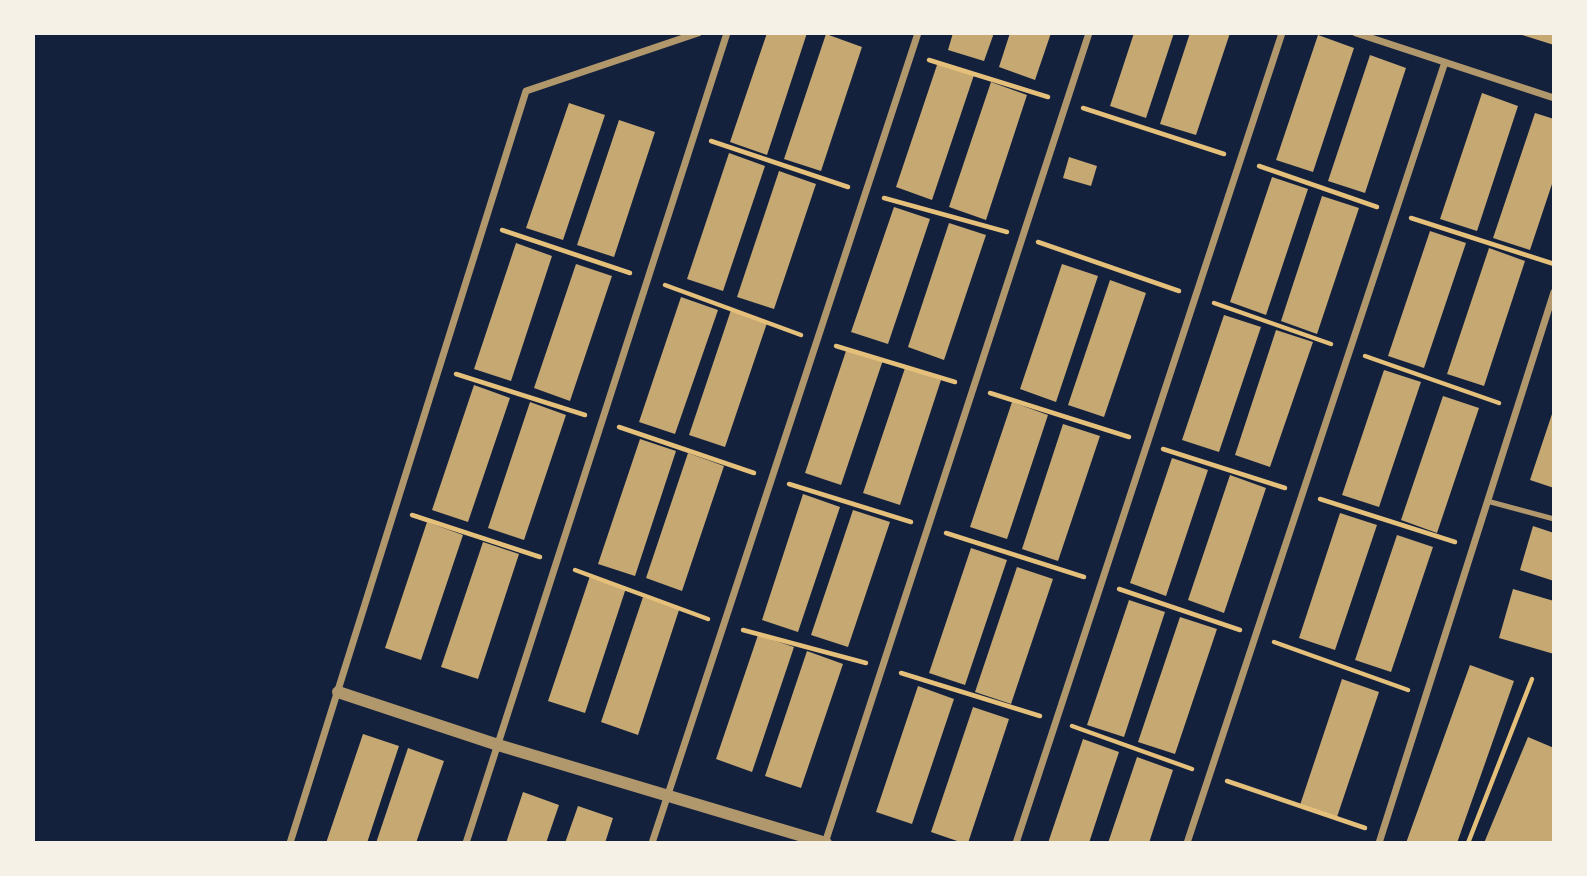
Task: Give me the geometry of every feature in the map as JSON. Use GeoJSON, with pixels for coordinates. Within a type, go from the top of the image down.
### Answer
{"type":"FeatureCollection","features":[{"type":"Feature","properties":{"kind":"street"},"geometry":{"type":"LineString","coordinates":[[290,843],[527,91],[698,33]]}},
{"type":"Feature","properties":{"kind":"street"},"geometry":{"type":"LineString","coordinates":[[466,843],[727,33]]}},
{"type":"Feature","properties":{"kind":"street"},"geometry":{"type":"LineString","coordinates":[[652,843],[918,33]]}},
{"type":"Feature","properties":{"kind":"street"},"geometry":{"type":"LineString","coordinates":[[338,692],[498,745],[826,843],[1089,33]]}},
{"type":"Feature","properties":{"kind":"street"},"geometry":{"type":"LineString","coordinates":[[1016,843],[1282,33]]}},
{"type":"Feature","properties":{"kind":"street"},"geometry":{"type":"LineString","coordinates":[[1356,33],[1554,98]]}},
{"type":"Feature","properties":{"kind":"street"},"geometry":{"type":"LineString","coordinates":[[1187,843],[1445,62]]}},
{"type":"Feature","properties":{"kind":"street"},"geometry":{"type":"LineString","coordinates":[[1379,843],[1554,292]]}},
{"type":"Feature","properties":{"kind":"lane"},"geometry":{"type":"LineString","coordinates":[[1487,501],[1554,519]]}},
{"type":"Feature","properties":{"kind":"path"},"geometry":{"type":"LineString","coordinates":[[695,135],[866,193],[1023,237],[1517,409]]}},
{"type":"Feature","properties":{"kind":"path"},"geometry":{"type":"LineString","coordinates":[[1468,843],[1532,679]]}},
{"type":"Feature","properties":{"kind":"building"},"geometry":{"type":"Polygon","coordinates":[[[767,33],[807,33],[767,155],[730,142],[767,33]]]}},
{"type":"Feature","properties":{"kind":"building"},"geometry":{"type":"Polygon","coordinates":[[[953,33],[994,33],[984,61],[948,50],[953,33]]]}},
{"type":"Feature","properties":{"kind":"building"},"geometry":{"type":"Polygon","coordinates":[[[1010,33],[1051,33],[1035,80],[999,67],[1010,33]]]}},
{"type":"Feature","properties":{"kind":"building"},"geometry":{"type":"Polygon","coordinates":[[[1134,33],[1174,33],[1146,118],[1110,106],[1134,33]]]}},
{"type":"Feature","properties":{"kind":"building"},"geometry":{"type":"Polygon","coordinates":[[[1190,33],[1230,33],[1196,135],[1160,124],[1190,33]]]}},
{"type":"Feature","properties":{"kind":"building"},"geometry":{"type":"Polygon","coordinates":[[[1554,33],[1554,45],[1519,34],[1554,33]]]}},
{"type":"Feature","properties":{"kind":"building"},"geometry":{"type":"Polygon","coordinates":[[[826,34],[862,47],[821,171],[784,159],[826,34]]]}},
{"type":"Feature","properties":{"kind":"building"},"geometry":{"type":"Polygon","coordinates":[[[1318,35],[1354,48],[1313,172],[1276,160],[1318,35]]]}},
{"type":"Feature","properties":{"kind":"building"},"geometry":{"type":"Polygon","coordinates":[[[1370,55],[1406,68],[1365,193],[1328,181],[1370,55]]]}},
{"type":"Feature","properties":{"kind":"building"},"geometry":{"type":"Polygon","coordinates":[[[938,62],[974,75],[932,200],[896,187],[938,62]]]}},
{"type":"Feature","properties":{"kind":"building"},"geometry":{"type":"Polygon","coordinates":[[[991,82],[1027,95],[986,220],[949,207],[991,82]]]}},
{"type":"Feature","properties":{"kind":"building"},"geometry":{"type":"Polygon","coordinates":[[[1482,93],[1518,106],[1477,231],[1440,219],[1482,93]]]}},
{"type":"Feature","properties":{"kind":"building"},"geometry":{"type":"Polygon","coordinates":[[[569,103],[605,115],[563,240],[526,228],[569,103]]]}},
{"type":"Feature","properties":{"kind":"building"},"geometry":{"type":"Polygon","coordinates":[[[1535,113],[1554,119],[1554,178],[1530,250],[1493,238],[1535,113]]]}},
{"type":"Feature","properties":{"kind":"building"},"geometry":{"type":"Polygon","coordinates":[[[619,120],[655,132],[614,257],[577,245],[619,120]]]}},
{"type":"Feature","properties":{"kind":"building"},"geometry":{"type":"Polygon","coordinates":[[[729,153],[765,166],[723,291],[687,279],[729,153]]]}},
{"type":"Feature","properties":{"kind":"building"},"geometry":{"type":"Polygon","coordinates":[[[1069,157],[1097,166],[1091,186],[1063,178],[1069,157]]]}},
{"type":"Feature","properties":{"kind":"building"},"geometry":{"type":"Polygon","coordinates":[[[779,171],[816,184],[774,309],[737,297],[779,171]]]}},
{"type":"Feature","properties":{"kind":"building"},"geometry":{"type":"Polygon","coordinates":[[[1272,177],[1308,189],[1266,315],[1230,302],[1272,177]]]}},
{"type":"Feature","properties":{"kind":"building"},"geometry":{"type":"Polygon","coordinates":[[[1322,196],[1359,208],[1317,334],[1281,321],[1322,196]]]}},
{"type":"Feature","properties":{"kind":"building"},"geometry":{"type":"Polygon","coordinates":[[[894,207],[930,219],[888,344],[851,332],[894,207]]]}},
{"type":"Feature","properties":{"kind":"building"},"geometry":{"type":"Polygon","coordinates":[[[949,223],[986,235],[944,360],[908,347],[949,223]]]}},
{"type":"Feature","properties":{"kind":"building"},"geometry":{"type":"Polygon","coordinates":[[[1430,231],[1466,243],[1424,368],[1388,356],[1430,231]]]}},
{"type":"Feature","properties":{"kind":"building"},"geometry":{"type":"Polygon","coordinates":[[[516,243],[552,256],[511,381],[474,369],[516,243]]]}},
{"type":"Feature","properties":{"kind":"building"},"geometry":{"type":"Polygon","coordinates":[[[1489,248],[1525,261],[1484,386],[1447,374],[1489,248]]]}},
{"type":"Feature","properties":{"kind":"building"},"geometry":{"type":"Polygon","coordinates":[[[576,264],[612,276],[570,401],[534,388],[576,264]]]}},
{"type":"Feature","properties":{"kind":"building"},"geometry":{"type":"Polygon","coordinates":[[[1062,264],[1098,276],[1056,402],[1020,389],[1062,264]]]}},
{"type":"Feature","properties":{"kind":"building"},"geometry":{"type":"Polygon","coordinates":[[[1110,280],[1146,293],[1104,417],[1068,405],[1110,280]]]}},
{"type":"Feature","properties":{"kind":"building"},"geometry":{"type":"Polygon","coordinates":[[[681,297],[718,310],[675,434],[639,422],[681,297]]]}},
{"type":"Feature","properties":{"kind":"building"},"geometry":{"type":"Polygon","coordinates":[[[731,310],[767,323],[725,447],[689,435],[731,310]]]}},
{"type":"Feature","properties":{"kind":"building"},"geometry":{"type":"Polygon","coordinates":[[[1224,315],[1261,327],[1219,452],[1182,440],[1224,315]]]}},
{"type":"Feature","properties":{"kind":"building"},"geometry":{"type":"Polygon","coordinates":[[[1276,330],[1313,342],[1270,467],[1235,455],[1276,330]]]}},
{"type":"Feature","properties":{"kind":"building"},"geometry":{"type":"Polygon","coordinates":[[[847,348],[883,360],[841,485],[805,473],[847,348]]]}},
{"type":"Feature","properties":{"kind":"building"},"geometry":{"type":"Polygon","coordinates":[[[905,368],[941,380],[900,505],[863,493],[905,368]]]}},
{"type":"Feature","properties":{"kind":"building"},"geometry":{"type":"Polygon","coordinates":[[[1384,370],[1421,382],[1379,507],[1342,495],[1384,370]]]}},
{"type":"Feature","properties":{"kind":"building"},"geometry":{"type":"Polygon","coordinates":[[[474,385],[510,398],[468,522],[432,510],[474,385]]]}},
{"type":"Feature","properties":{"kind":"building"},"geometry":{"type":"Polygon","coordinates":[[[1443,396],[1479,408],[1437,533],[1401,520],[1443,396]]]}},
{"type":"Feature","properties":{"kind":"building"},"geometry":{"type":"Polygon","coordinates":[[[530,402],[566,415],[524,540],[488,528],[530,402]]]}},
{"type":"Feature","properties":{"kind":"building"},"geometry":{"type":"Polygon","coordinates":[[[1012,402],[1048,415],[1007,539],[970,527],[1012,402]]]}},
{"type":"Feature","properties":{"kind":"building"},"geometry":{"type":"Polygon","coordinates":[[[1554,411],[1554,488],[1530,480],[1554,411]]]}},
{"type":"Feature","properties":{"kind":"building"},"geometry":{"type":"Polygon","coordinates":[[[1063,424],[1100,436],[1058,561],[1022,549],[1063,424]]]}},
{"type":"Feature","properties":{"kind":"building"},"geometry":{"type":"Polygon","coordinates":[[[640,439],[676,451],[635,576],[598,564],[640,439]]]}},
{"type":"Feature","properties":{"kind":"building"},"geometry":{"type":"Polygon","coordinates":[[[688,453],[724,466],[682,591],[646,578],[688,453]]]}},
{"type":"Feature","properties":{"kind":"building"},"geometry":{"type":"Polygon","coordinates":[[[1172,458],[1208,470],[1166,596],[1130,583],[1172,458]]]}},
{"type":"Feature","properties":{"kind":"building"},"geometry":{"type":"Polygon","coordinates":[[[1230,475],[1266,488],[1224,613],[1188,600],[1230,475]]]}},
{"type":"Feature","properties":{"kind":"building"},"geometry":{"type":"Polygon","coordinates":[[[803,494],[840,507],[798,632],[762,620],[803,494]]]}},
{"type":"Feature","properties":{"kind":"building"},"geometry":{"type":"Polygon","coordinates":[[[853,510],[890,522],[848,647],[811,635],[853,510]]]}},
{"type":"Feature","properties":{"kind":"building"},"geometry":{"type":"Polygon","coordinates":[[[1340,513],[1377,525],[1335,650],[1299,638],[1340,513]]]}},
{"type":"Feature","properties":{"kind":"building"},"geometry":{"type":"Polygon","coordinates":[[[427,522],[463,535],[421,660],[385,648],[427,522]]]}},
{"type":"Feature","properties":{"kind":"building"},"geometry":{"type":"Polygon","coordinates":[[[1533,526],[1554,533],[1554,581],[1520,570],[1533,526]]]}},
{"type":"Feature","properties":{"kind":"building"},"geometry":{"type":"Polygon","coordinates":[[[1397,535],[1433,547],[1391,672],[1355,660],[1397,535]]]}},
{"type":"Feature","properties":{"kind":"building"},"geometry":{"type":"Polygon","coordinates":[[[483,542],[519,554],[478,679],[441,667],[483,542]]]}},
{"type":"Feature","properties":{"kind":"building"},"geometry":{"type":"Polygon","coordinates":[[[971,548],[1007,560],[965,685],[929,673],[971,548]]]}},
{"type":"Feature","properties":{"kind":"building"},"geometry":{"type":"Polygon","coordinates":[[[1017,567],[1053,579],[1011,704],[975,692],[1017,567]]]}},
{"type":"Feature","properties":{"kind":"building"},"geometry":{"type":"Polygon","coordinates":[[[590,576],[626,588],[585,713],[548,701],[590,576]]]}},
{"type":"Feature","properties":{"kind":"building"},"geometry":{"type":"Polygon","coordinates":[[[1513,589],[1554,601],[1554,654],[1499,638],[1513,589]]]}},
{"type":"Feature","properties":{"kind":"building"},"geometry":{"type":"Polygon","coordinates":[[[643,597],[679,610],[638,735],[601,722],[643,597]]]}},
{"type":"Feature","properties":{"kind":"building"},"geometry":{"type":"Polygon","coordinates":[[[1129,600],[1165,612],[1124,737],[1087,725],[1129,600]]]}},
{"type":"Feature","properties":{"kind":"building"},"geometry":{"type":"Polygon","coordinates":[[[1180,617],[1217,629],[1175,754],[1138,742],[1180,617]]]}},
{"type":"Feature","properties":{"kind":"building"},"geometry":{"type":"Polygon","coordinates":[[[758,635],[794,647],[752,772],[716,759],[758,635]]]}},
{"type":"Feature","properties":{"kind":"building"},"geometry":{"type":"Polygon","coordinates":[[[807,651],[843,664],[801,788],[765,776],[807,651]]]}},
{"type":"Feature","properties":{"kind":"building"},"geometry":{"type":"Polygon","coordinates":[[[1470,665],[1514,681],[1457,843],[1406,843],[1470,665]]]}},
{"type":"Feature","properties":{"kind":"building"},"geometry":{"type":"Polygon","coordinates":[[[1342,679],[1379,692],[1337,817],[1300,805],[1342,679]]]}},
{"type":"Feature","properties":{"kind":"building"},"geometry":{"type":"Polygon","coordinates":[[[918,686],[954,699],[912,824],[876,812],[918,686]]]}},
{"type":"Feature","properties":{"kind":"building"},"geometry":{"type":"Polygon","coordinates":[[[973,707],[1009,719],[968,843],[963,843],[931,832],[973,707]]]}},
{"type":"Feature","properties":{"kind":"building"},"geometry":{"type":"Polygon","coordinates":[[[363,734],[399,746],[367,843],[326,843],[363,734]]]}},
{"type":"Feature","properties":{"kind":"building"},"geometry":{"type":"Polygon","coordinates":[[[1528,737],[1554,748],[1554,843],[1484,843],[1528,737]]]}},
{"type":"Feature","properties":{"kind":"building"},"geometry":{"type":"Polygon","coordinates":[[[1083,739],[1119,752],[1089,843],[1048,843],[1083,739]]]}},
{"type":"Feature","properties":{"kind":"building"},"geometry":{"type":"Polygon","coordinates":[[[408,748],[444,761],[416,843],[376,843],[408,748]]]}},
{"type":"Feature","properties":{"kind":"building"},"geometry":{"type":"Polygon","coordinates":[[[1137,757],[1173,770],[1149,843],[1108,843],[1137,757]]]}},
{"type":"Feature","properties":{"kind":"building"},"geometry":{"type":"Polygon","coordinates":[[[523,792],[559,805],[546,843],[506,843],[523,792]]]}},
{"type":"Feature","properties":{"kind":"building"},"geometry":{"type":"Polygon","coordinates":[[[578,806],[613,818],[605,843],[565,843],[578,806]]]}}]}
